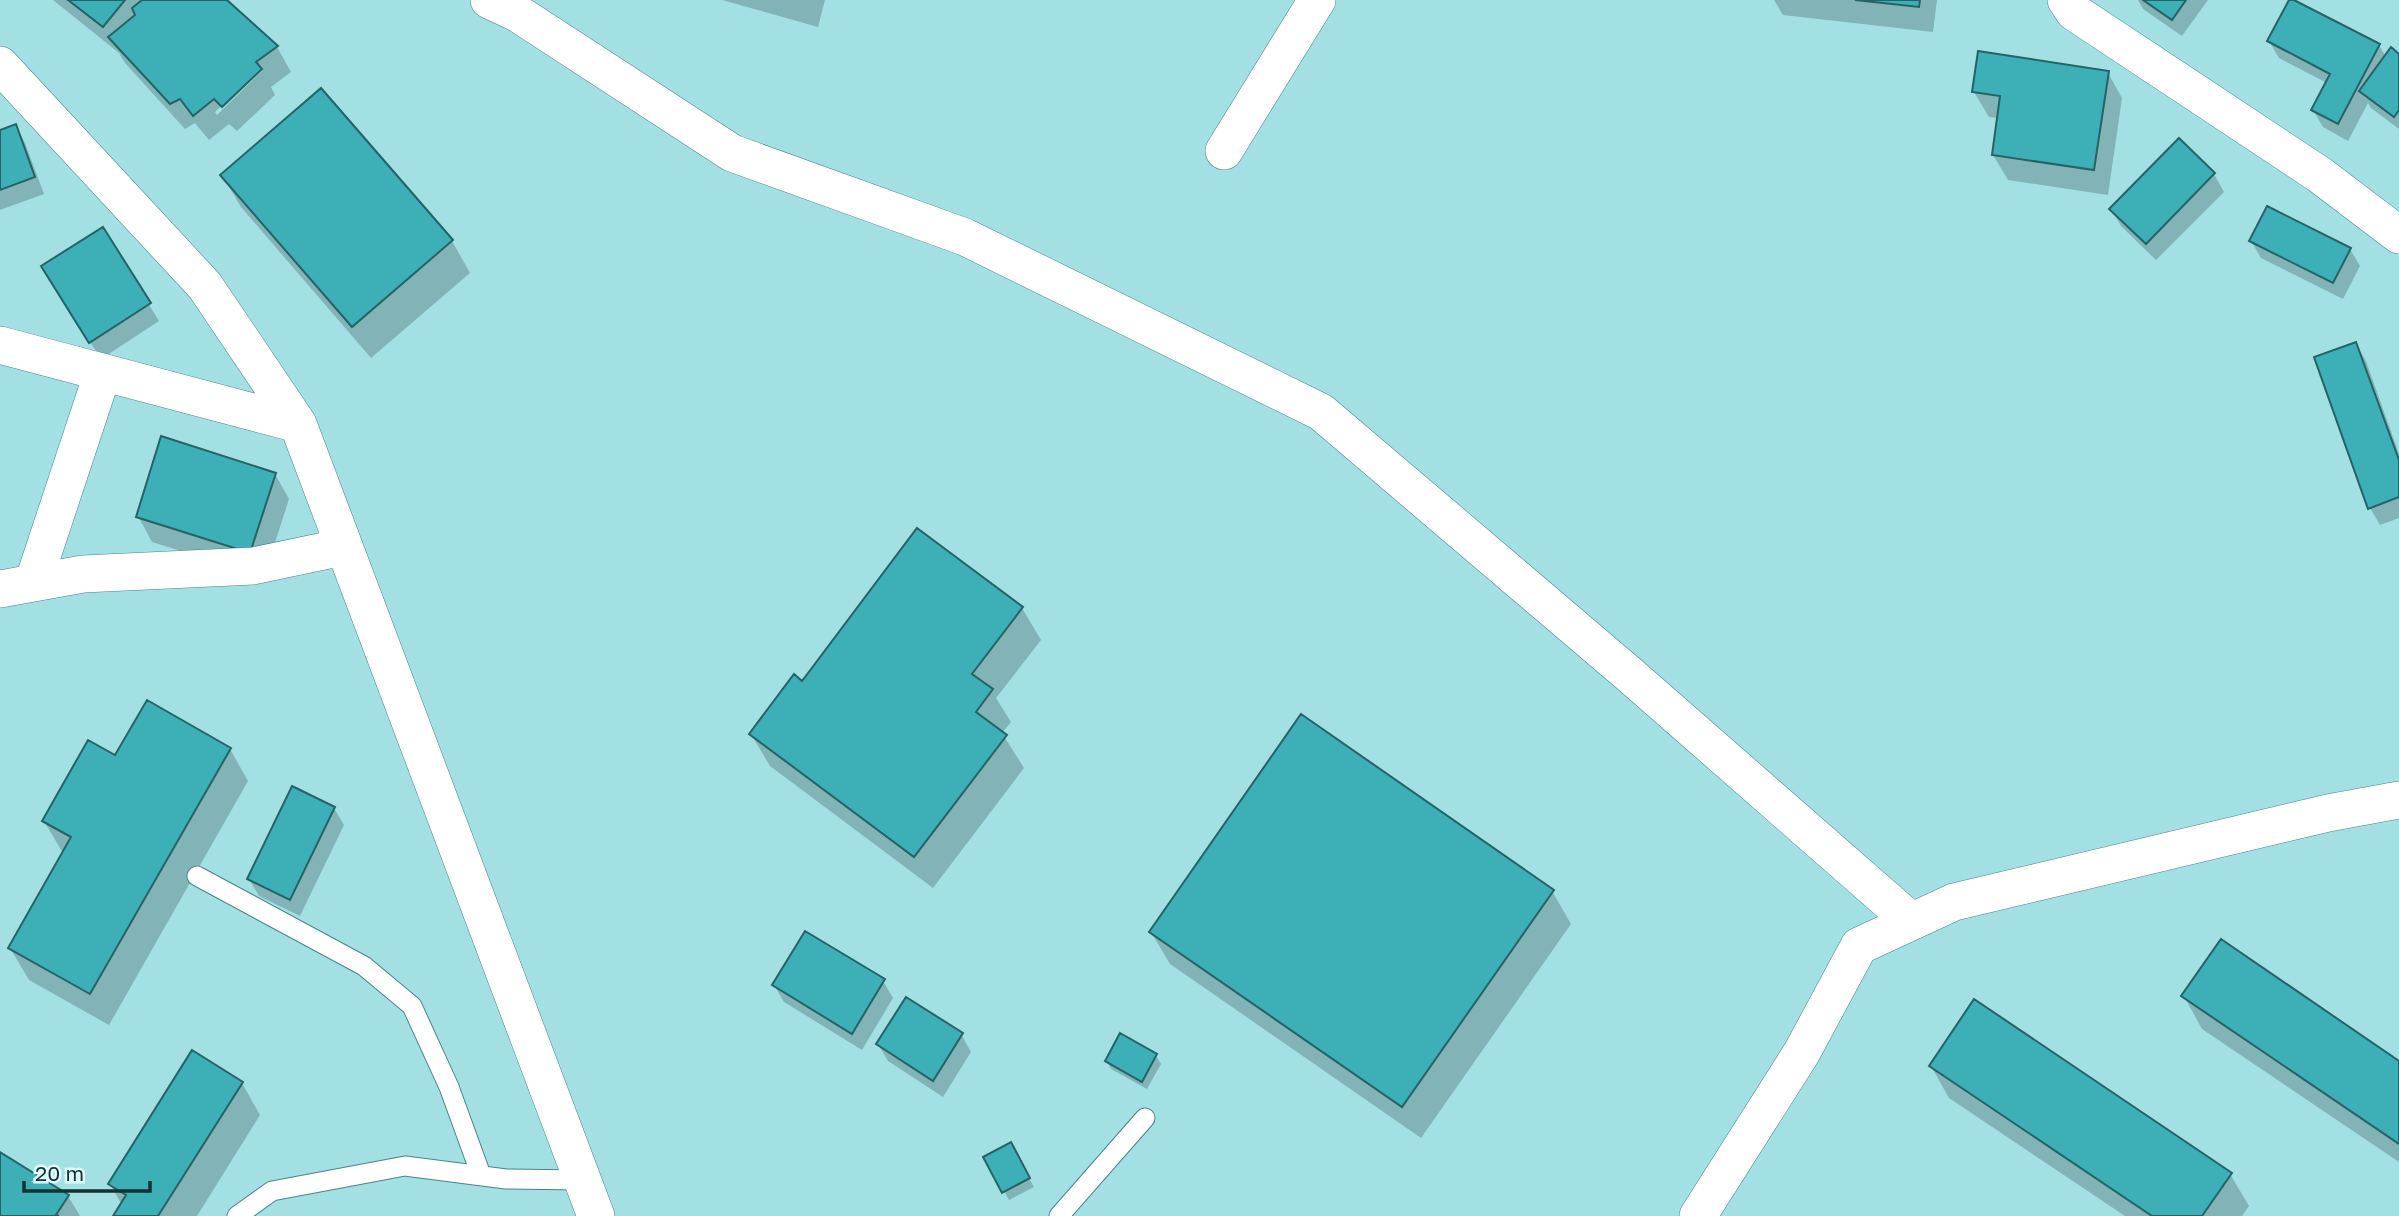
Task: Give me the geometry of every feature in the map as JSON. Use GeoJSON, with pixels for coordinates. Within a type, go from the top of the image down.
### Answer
{"type":"FeatureCollection","features":[{"type":"Feature","properties":{"kind":"street"},"geometry":{"type":"LineString","coordinates":[[489,0],[517,13],[732,153],[965,237],[1321,412],[1630,675],[1911,921]]}},
{"type":"Feature","properties":{"kind":"street"},"geometry":{"type":"LineString","coordinates":[[1224,151],[1317,0]]}},
{"type":"Feature","properties":{"kind":"street"},"geometry":{"type":"LineString","coordinates":[[2066,0],[2074,12],[2320,175],[2399,235]]}},
{"type":"Feature","properties":{"kind":"street"},"geometry":{"type":"LineString","coordinates":[[0,65],[205,286],[298,424],[596,1216]]}},
{"type":"Feature","properties":{"kind":"street"},"geometry":{"type":"LineString","coordinates":[[0,345],[298,424]]}},
{"type":"Feature","properties":{"kind":"street"},"geometry":{"type":"LineString","coordinates":[[17,586],[103,372]]}},
{"type":"Feature","properties":{"kind":"street"},"geometry":{"type":"LineString","coordinates":[[17,586],[83,574],[253,566],[343,547]]}},
{"type":"Feature","properties":{"kind":"street"},"geometry":{"type":"LineString","coordinates":[[1698,1216],[1802,1052],[1858,946],[1954,902],[2328,813],[2399,800]]}},
{"type":"Feature","properties":{"kind":"lane"},"geometry":{"type":"LineString","coordinates":[[197,876],[364,966],[412,1006],[449,1087],[481,1175]]}},
{"type":"Feature","properties":{"kind":"lane"},"geometry":{"type":"LineString","coordinates":[[1059,1216],[1144,1118]]}},
{"type":"Feature","properties":{"kind":"lane"},"geometry":{"type":"LineString","coordinates":[[237,1216],[272,1191],[405,1166],[506,1179],[582,1180]]}},
{"type":"Feature","properties":{"kind":"building"},"geometry":{"type":"Polygon","coordinates":[[[68,0],[125,0],[103,27],[68,0]]]}},
{"type":"Feature","properties":{"kind":"building"},"geometry":{"type":"Polygon","coordinates":[[[142,0],[227,0],[278,46],[256,62],[262,69],[222,107],[214,99],[193,116],[180,99],[170,104],[108,37],[135,15],[132,8],[142,0]]]}},
{"type":"Feature","properties":{"kind":"building"},"geometry":{"type":"Polygon","coordinates":[[[1855,0],[1920,0],[1919,7],[1855,0]]]}},
{"type":"Feature","properties":{"kind":"building"},"geometry":{"type":"Polygon","coordinates":[[[2143,0],[2186,0],[2172,20],[2143,0]]]}},
{"type":"Feature","properties":{"kind":"building"},"geometry":{"type":"Polygon","coordinates":[[[2289,0],[2294,0],[2380,44],[2338,124],[2311,110],[2330,74],[2267,41],[2289,0]]]}},
{"type":"Feature","properties":{"kind":"building"},"geometry":{"type":"Polygon","coordinates":[[[2391,47],[2399,54],[2399,110],[2394,117],[2359,91],[2391,47]]]}},
{"type":"Feature","properties":{"kind":"building"},"geometry":{"type":"Polygon","coordinates":[[[1978,51],[2109,71],[2094,170],[1992,155],[2000,96],[1972,92],[1978,51]]]}},
{"type":"Feature","properties":{"kind":"building"},"geometry":{"type":"Polygon","coordinates":[[[321,88],[453,240],[352,327],[220,175],[321,88]]]}},
{"type":"Feature","properties":{"kind":"building"},"geometry":{"type":"Polygon","coordinates":[[[16,124],[35,177],[0,190],[0,130],[16,124]]]}},
{"type":"Feature","properties":{"kind":"building"},"geometry":{"type":"Polygon","coordinates":[[[2179,138],[2215,173],[2146,244],[2109,209],[2179,138]]]}},
{"type":"Feature","properties":{"kind":"building"},"geometry":{"type":"Polygon","coordinates":[[[2267,206],[2351,248],[2333,283],[2249,241],[2267,206]]]}},
{"type":"Feature","properties":{"kind":"building"},"geometry":{"type":"Polygon","coordinates":[[[103,227],[151,303],[89,343],[41,266],[103,227]]]}},
{"type":"Feature","properties":{"kind":"building"},"geometry":{"type":"Polygon","coordinates":[[[2356,342],[2399,460],[2399,497],[2368,509],[2314,357],[2356,342]]]}},
{"type":"Feature","properties":{"kind":"building"},"geometry":{"type":"Polygon","coordinates":[[[161,436],[276,473],[250,553],[136,517],[161,436]]]}},
{"type":"Feature","properties":{"kind":"building"},"geometry":{"type":"Polygon","coordinates":[[[917,528],[1023,607],[972,674],[993,689],[976,712],[1007,735],[914,857],[749,734],[794,674],[802,681],[917,528]]]}},
{"type":"Feature","properties":{"kind":"building"},"geometry":{"type":"Polygon","coordinates":[[[147,700],[231,748],[90,994],[8,948],[71,837],[42,821],[88,740],[115,755],[147,700]]]}},
{"type":"Feature","properties":{"kind":"building"},"geometry":{"type":"Polygon","coordinates":[[[1301,714],[1554,890],[1402,1107],[1149,932],[1301,714]]]}},
{"type":"Feature","properties":{"kind":"building"},"geometry":{"type":"Polygon","coordinates":[[[292,786],[335,807],[290,900],[247,879],[292,786]]]}},
{"type":"Feature","properties":{"kind":"building"},"geometry":{"type":"Polygon","coordinates":[[[805,931],[885,979],[852,1034],[772,985],[805,931]]]}},
{"type":"Feature","properties":{"kind":"building"},"geometry":{"type":"Polygon","coordinates":[[[2221,939],[2399,1061],[2399,1144],[2181,996],[2221,939]]]}},
{"type":"Feature","properties":{"kind":"building"},"geometry":{"type":"Polygon","coordinates":[[[906,997],[963,1033],[933,1081],[876,1044],[906,997]]]}},
{"type":"Feature","properties":{"kind":"building"},"geometry":{"type":"Polygon","coordinates":[[[1974,999],[2232,1173],[2202,1216],[2152,1216],[1929,1066],[1974,999]]]}},
{"type":"Feature","properties":{"kind":"building"},"geometry":{"type":"Polygon","coordinates":[[[1120,1033],[1157,1054],[1142,1082],[1105,1061],[1120,1033]]]}},
{"type":"Feature","properties":{"kind":"building"},"geometry":{"type":"Polygon","coordinates":[[[192,1050],[243,1082],[158,1216],[113,1216],[126,1195],[108,1184],[192,1050]]]}},
{"type":"Feature","properties":{"kind":"building"},"geometry":{"type":"Polygon","coordinates":[[[1011,1142],[1030,1178],[1002,1193],[983,1157],[1011,1142]]]}},
{"type":"Feature","properties":{"kind":"building"},"geometry":{"type":"Polygon","coordinates":[[[0,1152],[69,1195],[56,1215],[59,1216],[0,1216],[0,1152]]]}}]}
